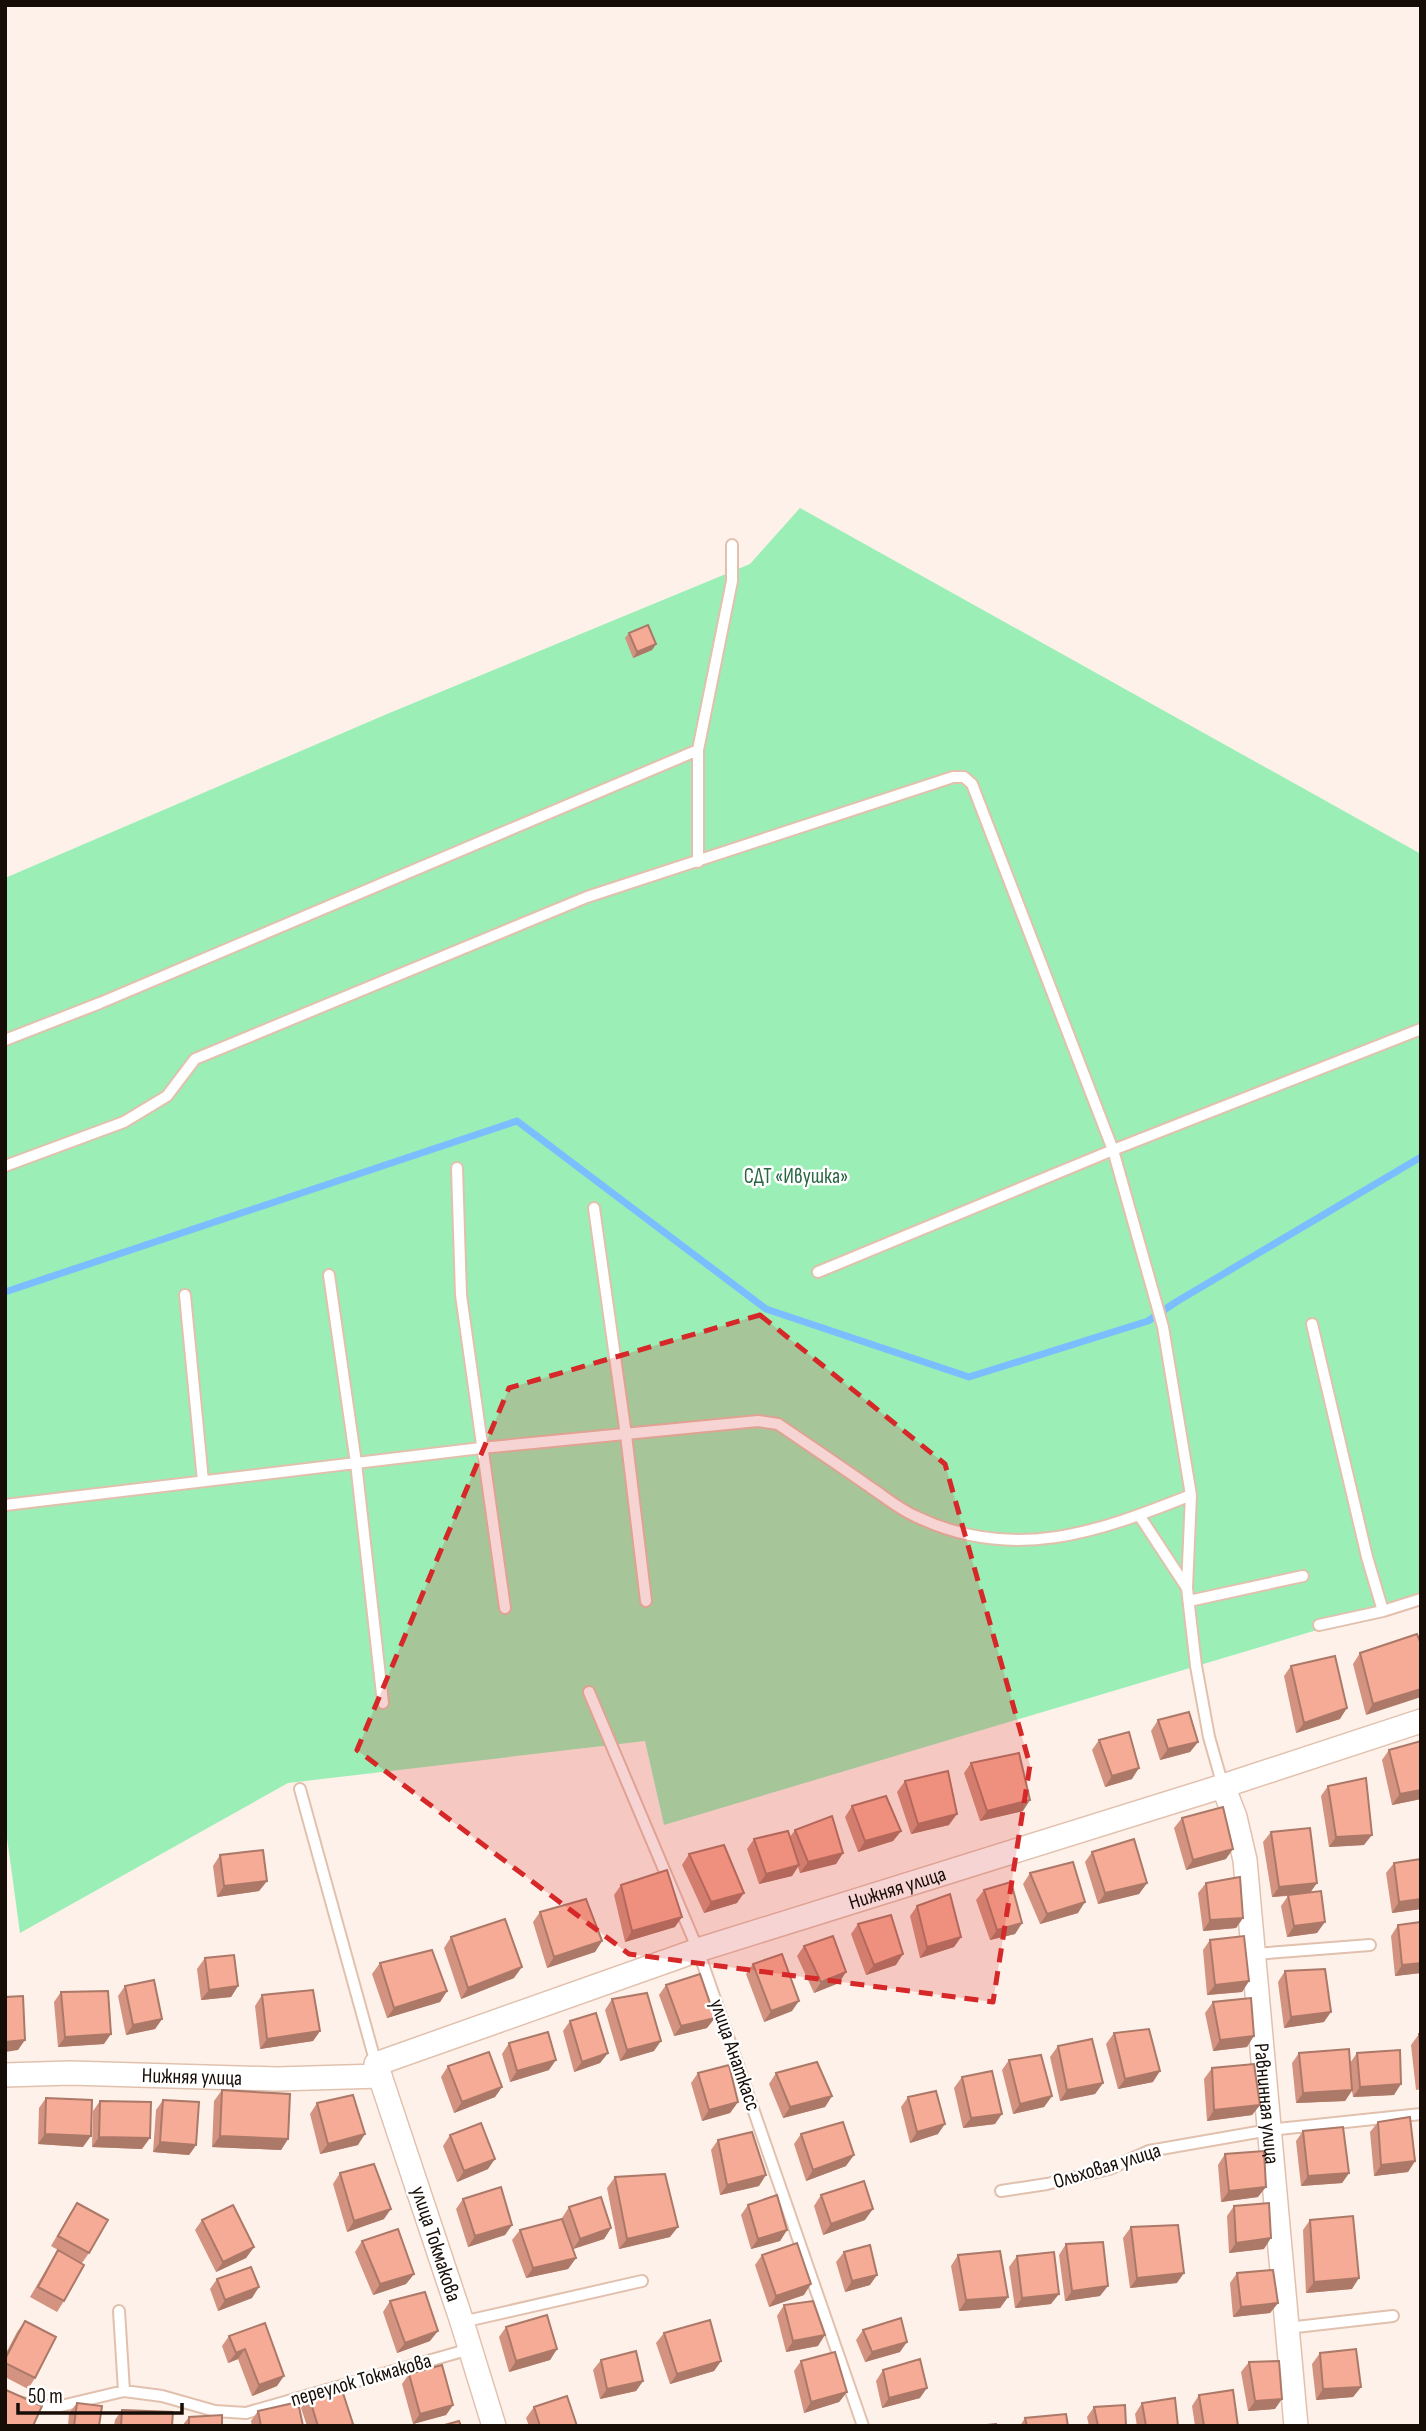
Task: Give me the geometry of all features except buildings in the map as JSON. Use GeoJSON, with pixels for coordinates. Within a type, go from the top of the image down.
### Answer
{"type":"FeatureCollection","features":[{"type":"Feature","properties":{"kind":"street","name":"Нижняя улица"},"geometry":{"type":"LineString","coordinates":[[5,2075],[70,2073],[277,2079],[378,2070],[698,1950],[1223,1786],[1421,1720]]}},
{"type":"Feature","properties":{"kind":"street","name":"Равнинная улица"},"geometry":{"type":"LineString","coordinates":[[1223,1786],[1235,1817],[1245,1860],[1296,2426]]}},
{"type":"Feature","properties":{"kind":"street","name":"улица Токмакова"},"geometry":{"type":"LineString","coordinates":[[378,2070],[494,2426]]}},
{"type":"Feature","properties":{"kind":"lane"},"geometry":{"type":"LineString","coordinates":[[698,862],[698,750],[732,581],[732,545]]}},
{"type":"Feature","properties":{"kind":"lane"},"geometry":{"type":"LineString","coordinates":[[5,1040],[100,1003],[698,750]]}},
{"type":"Feature","properties":{"kind":"lane"},"geometry":{"type":"LineString","coordinates":[[5,1166],[124,1122],[167,1096],[195,1059],[587,897],[953,777],[964,777],[972,784],[1113,1150],[1163,1327],[1191,1495],[1187,1588],[1198,1677],[1209,1737],[1223,1786]]}},
{"type":"Feature","properties":{"kind":"lane"},"geometry":{"type":"LineString","coordinates":[[818,1272],[1113,1150],[1421,1029]]}},
{"type":"Feature","properties":{"kind":"lane"},"geometry":{"type":"LineString","coordinates":[[457,1168],[461,1295],[505,1608]]}},
{"type":"Feature","properties":{"kind":"lane"},"geometry":{"type":"LineString","coordinates":[[594,1208],[646,1601]]}},
{"type":"Feature","properties":{"kind":"lane"},"geometry":{"type":"LineString","coordinates":[[329,1275],[356,1462],[383,1703]]}},
{"type":"Feature","properties":{"kind":"lane"},"geometry":{"type":"LineString","coordinates":[[185,1295],[203,1481]]}},
{"type":"Feature","properties":{"kind":"lane"},"geometry":{"type":"LineString","coordinates":[[1312,1324],[1367,1557],[1383,1611]]}},
{"type":"Feature","properties":{"kind":"lane"},"geometry":{"type":"LineString","coordinates":[[5,1505],[481,1448],[758,1422],[778,1424],[912,1516],[951,1531],[992,1540],[1030,1541],[1058,1538],[1139,1515],[1191,1495]]}},
{"type":"Feature","properties":{"kind":"lane"},"geometry":{"type":"LineString","coordinates":[[1139,1515],[1187,1588]]}},
{"type":"Feature","properties":{"kind":"lane"},"geometry":{"type":"LineString","coordinates":[[1189,1601],[1303,1576]]}},
{"type":"Feature","properties":{"kind":"lane"},"geometry":{"type":"LineString","coordinates":[[1319,1625],[1383,1611],[1421,1599]]}},
{"type":"Feature","properties":{"kind":"lane","name":"улица Анаткасс"},"geometry":{"type":"LineString","coordinates":[[589,1692],[698,1950],[863,2426]]}},
{"type":"Feature","properties":{"kind":"lane"},"geometry":{"type":"LineString","coordinates":[[300,1789],[378,2070]]}},
{"type":"Feature","properties":{"kind":"lane"},"geometry":{"type":"LineString","coordinates":[[1255,1954],[1370,1945]]}},
{"type":"Feature","properties":{"kind":"lane","name":"Ольховая улица"},"geometry":{"type":"LineString","coordinates":[[1001,2192],[1109,2169],[1149,2151],[1269,2130],[1421,2114]]}},
{"type":"Feature","properties":{"kind":"lane"},"geometry":{"type":"LineString","coordinates":[[462,2322],[642,2281]]}},
{"type":"Feature","properties":{"kind":"lane"},"geometry":{"type":"LineString","coordinates":[[119,2311],[124,2391]]}},
{"type":"Feature","properties":{"kind":"lane"},"geometry":{"type":"LineString","coordinates":[[1287,2328],[1393,2316]]}},
{"type":"Feature","properties":{"kind":"lane","name":"переулок Токмакова"},"geometry":{"type":"LineString","coordinates":[[5,2399],[36,2406],[61,2406],[124,2391],[162,2396],[215,2411],[246,2413],[470,2348]]}},
{"type":"Feature","properties":{"kind":"highlighted area"},"geometry":{"type":"Polygon","coordinates":[[[760,1315],[945,1464],[1030,1765],[993,2002],[629,1954],[357,1750],[509,1388],[760,1315]]]}},
{"type":"Feature","properties":{"kind":"green space","name":"СДТ «Ивушка»"},"geometry":{"type":"Polygon","coordinates":[[[800,508],[1421,854],[1421,1599],[664,1825],[645,1741],[288,1783],[20,1933],[5,1823],[5,878],[387,714],[750,564],[800,508]]]}},
{"type":"Feature","properties":{"kind":"waterway"},"geometry":{"type":"LineString","coordinates":[[5,1292],[517,1121],[766,1309],[969,1377],[1148,1321],[1421,1157]]}}]}
